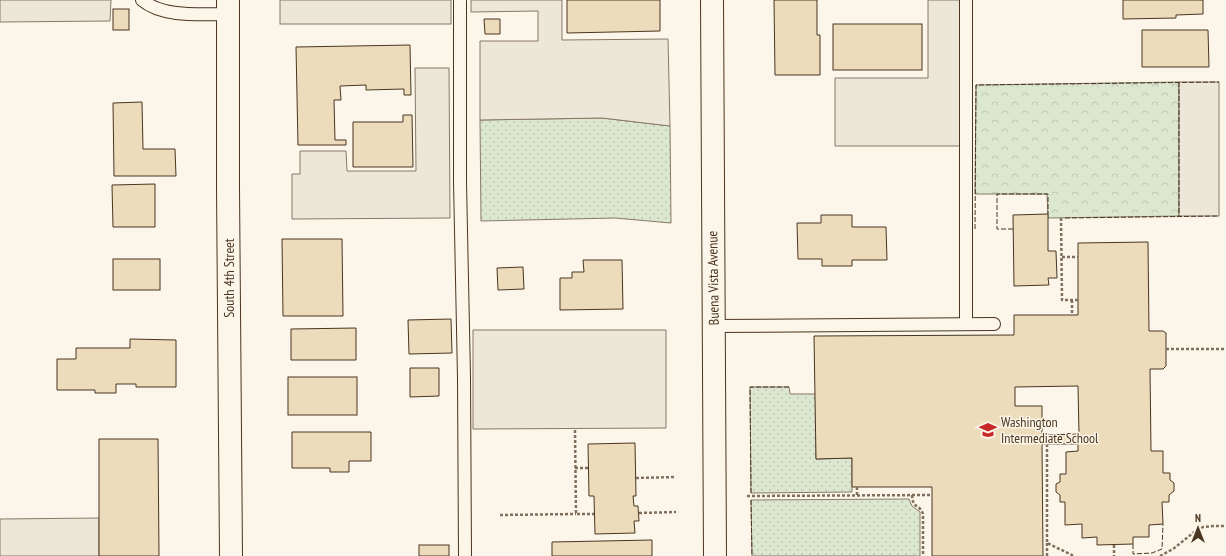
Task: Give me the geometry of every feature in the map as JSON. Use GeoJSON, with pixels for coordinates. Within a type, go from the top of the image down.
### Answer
{"type":"FeatureCollection","features":[{"type":"Feature","properties":{"kind":"street","name":"Buena Vista Avenue"},"geometry":{"type":"LineString","coordinates":[[712,0],[715,556]]}},
{"type":"Feature","properties":{"kind":"street","name":"South 4th Street"},"geometry":{"type":"LineString","coordinates":[[228,7],[231,556]]}},
{"type":"Feature","properties":{"kind":"lane"},"geometry":{"type":"LineString","coordinates":[[142,0],[161,11],[192,14],[228,7]]}},
{"type":"Feature","properties":{"kind":"lane"},"geometry":{"type":"LineString","coordinates":[[460,0],[460,182],[464,377],[465,556]]}},
{"type":"Feature","properties":{"kind":"lane"},"geometry":{"type":"LineString","coordinates":[[966,0],[966,324]]}},
{"type":"Feature","properties":{"kind":"lane"},"geometry":{"type":"LineString","coordinates":[[713,326],[994,324]]}},
{"type":"Feature","properties":{"kind":"path"},"geometry":{"type":"LineString","coordinates":[[1061,218],[1062,300],[1078,300]]}},
{"type":"Feature","properties":{"kind":"path"},"geometry":{"type":"LineString","coordinates":[[1062,258],[1078,258]]}},
{"type":"Feature","properties":{"kind":"path"},"geometry":{"type":"LineString","coordinates":[[1072,300],[1072,315]]}},
{"type":"Feature","properties":{"kind":"path"},"geometry":{"type":"LineString","coordinates":[[1166,349],[1226,348]]}},
{"type":"Feature","properties":{"kind":"path"},"geometry":{"type":"LineString","coordinates":[[575,430],[576,514]]}},
{"type":"Feature","properties":{"kind":"path"},"geometry":{"type":"LineString","coordinates":[[1047,444],[1047,556]]}},
{"type":"Feature","properties":{"kind":"path"},"geometry":{"type":"LineString","coordinates":[[575,468],[589,468]]}},
{"type":"Feature","properties":{"kind":"path"},"geometry":{"type":"LineString","coordinates":[[636,478],[676,477]]}},
{"type":"Feature","properties":{"kind":"path"},"geometry":{"type":"LineString","coordinates":[[857,487],[857,496]]}},
{"type":"Feature","properties":{"kind":"path"},"geometry":{"type":"LineString","coordinates":[[912,495],[912,502],[922,510],[923,514],[923,556]]}},
{"type":"Feature","properties":{"kind":"path"},"geometry":{"type":"LineString","coordinates":[[747,496],[932,495]]}},
{"type":"Feature","properties":{"kind":"path"},"geometry":{"type":"LineString","coordinates":[[639,513],[676,512]]}},
{"type":"Feature","properties":{"kind":"path"},"geometry":{"type":"LineString","coordinates":[[500,515],[594,514]]}},
{"type":"Feature","properties":{"kind":"path"},"geometry":{"type":"LineString","coordinates":[[1160,556],[1173,549],[1193,532],[1203,527],[1226,526]]}},
{"type":"Feature","properties":{"kind":"path"},"geometry":{"type":"LineString","coordinates":[[1047,543],[1074,556]]}},
{"type":"Feature","properties":{"kind":"path"},"geometry":{"type":"LineString","coordinates":[[1114,544],[1114,556]]}},
{"type":"Feature","properties":{"kind":"green space"},"geometry":{"type":"Polygon","coordinates":[[[1179,82],[1179,216],[1048,218],[1047,194],[975,194],[976,85],[1179,82]]]}},
{"type":"Feature","properties":{"kind":"green space"},"geometry":{"type":"Polygon","coordinates":[[[602,118],[670,126],[671,223],[615,218],[481,221],[480,120],[602,118]]]}},
{"type":"Feature","properties":{"kind":"green space"},"geometry":{"type":"Polygon","coordinates":[[[750,387],[789,387],[790,394],[816,394],[816,459],[852,458],[852,492],[751,493],[750,387]]]}},
{"type":"Feature","properties":{"kind":"green space"},"geometry":{"type":"Polygon","coordinates":[[[909,499],[912,506],[920,512],[920,556],[752,556],[751,500],[909,499]]]}},
{"type":"Feature","properties":{"kind":"shaded area"},"geometry":{"type":"Polygon","coordinates":[[[0,0],[111,0],[110,21],[0,22],[0,0]]]}},
{"type":"Feature","properties":{"kind":"shaded area"},"geometry":{"type":"Polygon","coordinates":[[[280,0],[451,0],[451,24],[280,24],[280,0]]]}},
{"type":"Feature","properties":{"kind":"shaded area"},"geometry":{"type":"Polygon","coordinates":[[[471,0],[562,0],[562,40],[668,39],[670,126],[602,118],[480,120],[480,41],[538,41],[538,11],[471,12],[471,0]]]}},
{"type":"Feature","properties":{"kind":"shaded area"},"geometry":{"type":"Polygon","coordinates":[[[928,0],[971,0],[971,146],[835,146],[835,78],[928,78],[928,0]]]}},
{"type":"Feature","properties":{"kind":"shaded area"},"geometry":{"type":"Polygon","coordinates":[[[415,68],[449,68],[450,218],[292,219],[292,174],[300,174],[300,151],[346,151],[347,171],[416,171],[415,68]]]}},
{"type":"Feature","properties":{"kind":"shaded area"},"geometry":{"type":"Polygon","coordinates":[[[1179,82],[1219,82],[1219,216],[1179,216],[1179,82]]]}},
{"type":"Feature","properties":{"kind":"shaded area"},"geometry":{"type":"Polygon","coordinates":[[[473,330],[666,330],[666,428],[473,429],[473,330]]]}},
{"type":"Feature","properties":{"kind":"shaded area"},"geometry":{"type":"Polygon","coordinates":[[[99,518],[99,556],[0,556],[0,519],[99,518]]]}},
{"type":"Feature","properties":{"kind":"building"},"geometry":{"type":"Polygon","coordinates":[[[567,0],[660,0],[660,31],[567,33],[567,0]]]}},
{"type":"Feature","properties":{"kind":"building"},"geometry":{"type":"Polygon","coordinates":[[[774,0],[817,0],[817,35],[820,35],[820,75],[775,75],[774,0]]]}},
{"type":"Feature","properties":{"kind":"building"},"geometry":{"type":"Polygon","coordinates":[[[1123,0],[1203,0],[1203,14],[1176,15],[1176,18],[1123,19],[1123,0]]]}},
{"type":"Feature","properties":{"kind":"building"},"geometry":{"type":"Polygon","coordinates":[[[113,9],[129,9],[129,30],[113,30],[113,9]]]}},
{"type":"Feature","properties":{"kind":"building"},"geometry":{"type":"Polygon","coordinates":[[[484,19],[500,19],[500,34],[485,34],[484,19]]]}},
{"type":"Feature","properties":{"kind":"building"},"geometry":{"type":"Polygon","coordinates":[[[833,24],[922,24],[922,70],[833,70],[833,24]]]}},
{"type":"Feature","properties":{"kind":"building"},"geometry":{"type":"Polygon","coordinates":[[[1142,30],[1208,30],[1209,67],[1142,67],[1142,30]]]}},
{"type":"Feature","properties":{"kind":"building"},"geometry":{"type":"Polygon","coordinates":[[[410,45],[411,95],[404,95],[404,89],[366,90],[366,85],[340,86],[341,100],[334,100],[335,140],[346,140],[346,145],[298,145],[296,47],[410,45]]]}},
{"type":"Feature","properties":{"kind":"building"},"geometry":{"type":"Polygon","coordinates":[[[142,102],[143,149],[175,149],[176,176],[114,176],[113,103],[142,102]]]}},
{"type":"Feature","properties":{"kind":"building"},"geometry":{"type":"Polygon","coordinates":[[[403,115],[412,115],[413,167],[353,167],[353,122],[403,122],[403,115]]]}},
{"type":"Feature","properties":{"kind":"building"},"geometry":{"type":"Polygon","coordinates":[[[155,184],[155,227],[113,227],[112,185],[155,184]]]}},
{"type":"Feature","properties":{"kind":"building"},"geometry":{"type":"Polygon","coordinates":[[[1048,214],[1048,251],[1056,251],[1057,278],[1048,278],[1049,285],[1014,286],[1013,215],[1048,214]]]}},
{"type":"Feature","properties":{"kind":"building"},"geometry":{"type":"Polygon","coordinates":[[[821,215],[852,215],[852,227],[886,227],[887,260],[852,260],[852,266],[822,266],[822,259],[798,259],[797,223],[821,223],[821,215]]]}},
{"type":"Feature","properties":{"kind":"building"},"geometry":{"type":"Polygon","coordinates":[[[282,239],[342,239],[343,316],[283,316],[282,239]]]}},
{"type":"Feature","properties":{"kind":"building"},"geometry":{"type":"Polygon","coordinates":[[[1148,242],[1149,331],[1163,331],[1166,333],[1166,366],[1163,369],[1150,369],[1151,451],[1163,451],[1163,473],[1170,473],[1170,480],[1174,483],[1174,491],[1169,495],[1169,502],[1162,502],[1163,524],[1149,525],[1149,537],[1133,537],[1133,544],[1097,545],[1097,537],[1082,538],[1082,524],[1065,525],[1065,502],[1060,502],[1060,495],[1056,492],[1056,484],[1060,482],[1060,474],[1066,474],[1066,452],[1078,451],[1078,444],[1042,444],[1043,556],[932,556],[932,487],[852,487],[852,458],[816,459],[814,336],[1014,335],[1014,315],[1078,315],[1078,243],[1148,242]],[[1078,386],[1015,387],[1015,406],[1042,406],[1042,435],[1079,434],[1078,386]]]}},
{"type":"Feature","properties":{"kind":"building"},"geometry":{"type":"Polygon","coordinates":[[[113,259],[160,259],[160,290],[113,290],[113,259]]]}},
{"type":"Feature","properties":{"kind":"building"},"geometry":{"type":"Polygon","coordinates":[[[583,260],[622,260],[623,309],[560,310],[560,278],[572,278],[572,272],[584,272],[583,260]]]}},
{"type":"Feature","properties":{"kind":"building"},"geometry":{"type":"Polygon","coordinates":[[[523,267],[524,289],[498,290],[497,268],[523,267]]]}},
{"type":"Feature","properties":{"kind":"building"},"geometry":{"type":"Polygon","coordinates":[[[451,319],[452,353],[409,354],[408,320],[451,319]]]}},
{"type":"Feature","properties":{"kind":"building"},"geometry":{"type":"Polygon","coordinates":[[[356,328],[356,360],[291,360],[291,329],[356,328]]]}},
{"type":"Feature","properties":{"kind":"building"},"geometry":{"type":"Polygon","coordinates":[[[130,339],[176,340],[176,387],[136,387],[136,384],[116,384],[116,393],[95,393],[95,390],[57,390],[57,359],[76,359],[76,348],[130,348],[130,339]]]}},
{"type":"Feature","properties":{"kind":"building"},"geometry":{"type":"Polygon","coordinates":[[[410,368],[439,368],[439,396],[410,397],[410,368]]]}},
{"type":"Feature","properties":{"kind":"building"},"geometry":{"type":"Polygon","coordinates":[[[288,377],[357,377],[357,415],[288,415],[288,377]]]}},
{"type":"Feature","properties":{"kind":"building"},"geometry":{"type":"Polygon","coordinates":[[[292,432],[371,432],[371,461],[349,461],[349,472],[330,472],[330,468],[292,468],[292,432]]]}},
{"type":"Feature","properties":{"kind":"building"},"geometry":{"type":"Polygon","coordinates":[[[99,439],[158,439],[159,556],[99,556],[99,439]]]}},
{"type":"Feature","properties":{"kind":"building"},"geometry":{"type":"Polygon","coordinates":[[[635,443],[636,496],[633,496],[634,506],[638,506],[639,521],[634,521],[635,533],[595,534],[594,496],[589,496],[588,444],[635,443]]]}},
{"type":"Feature","properties":{"kind":"building"},"geometry":{"type":"Polygon","coordinates":[[[652,540],[652,556],[552,556],[552,542],[652,540]]]}},
{"type":"Feature","properties":{"kind":"building"},"geometry":{"type":"Polygon","coordinates":[[[419,545],[449,545],[449,556],[419,556],[419,545]]]}},
{"type":"Feature","properties":{"kind":"fence"},"geometry":{"type":"LineString","coordinates":[[1179,82],[1179,216]]}},
{"type":"Feature","properties":{"kind":"fence"},"geometry":{"type":"LineString","coordinates":[[975,229],[976,85],[1219,82]]}},
{"type":"Feature","properties":{"kind":"fence"},"geometry":{"type":"LineString","coordinates":[[1013,229],[997,229],[997,194],[1048,194],[1048,214]]}},
{"type":"Feature","properties":{"kind":"fence"},"geometry":{"type":"LineString","coordinates":[[1065,218],[1219,216]]}},
{"type":"Feature","properties":{"kind":"fence"},"geometry":{"type":"LineString","coordinates":[[751,493],[750,387],[789,387]]}},
{"type":"Feature","properties":{"kind":"fence"},"geometry":{"type":"LineString","coordinates":[[751,500],[752,556]]}},
{"type":"Feature","properties":{"kind":"fence"},"geometry":{"type":"LineString","coordinates":[[1133,544],[1133,554],[1152,553],[1162,549],[1163,524]]}},
{"type":"Feature","properties":{"kind":"place","name":"Washington Intermediate School"},"geometry":{"type":"Point","coordinates":[988,430]}}]}
